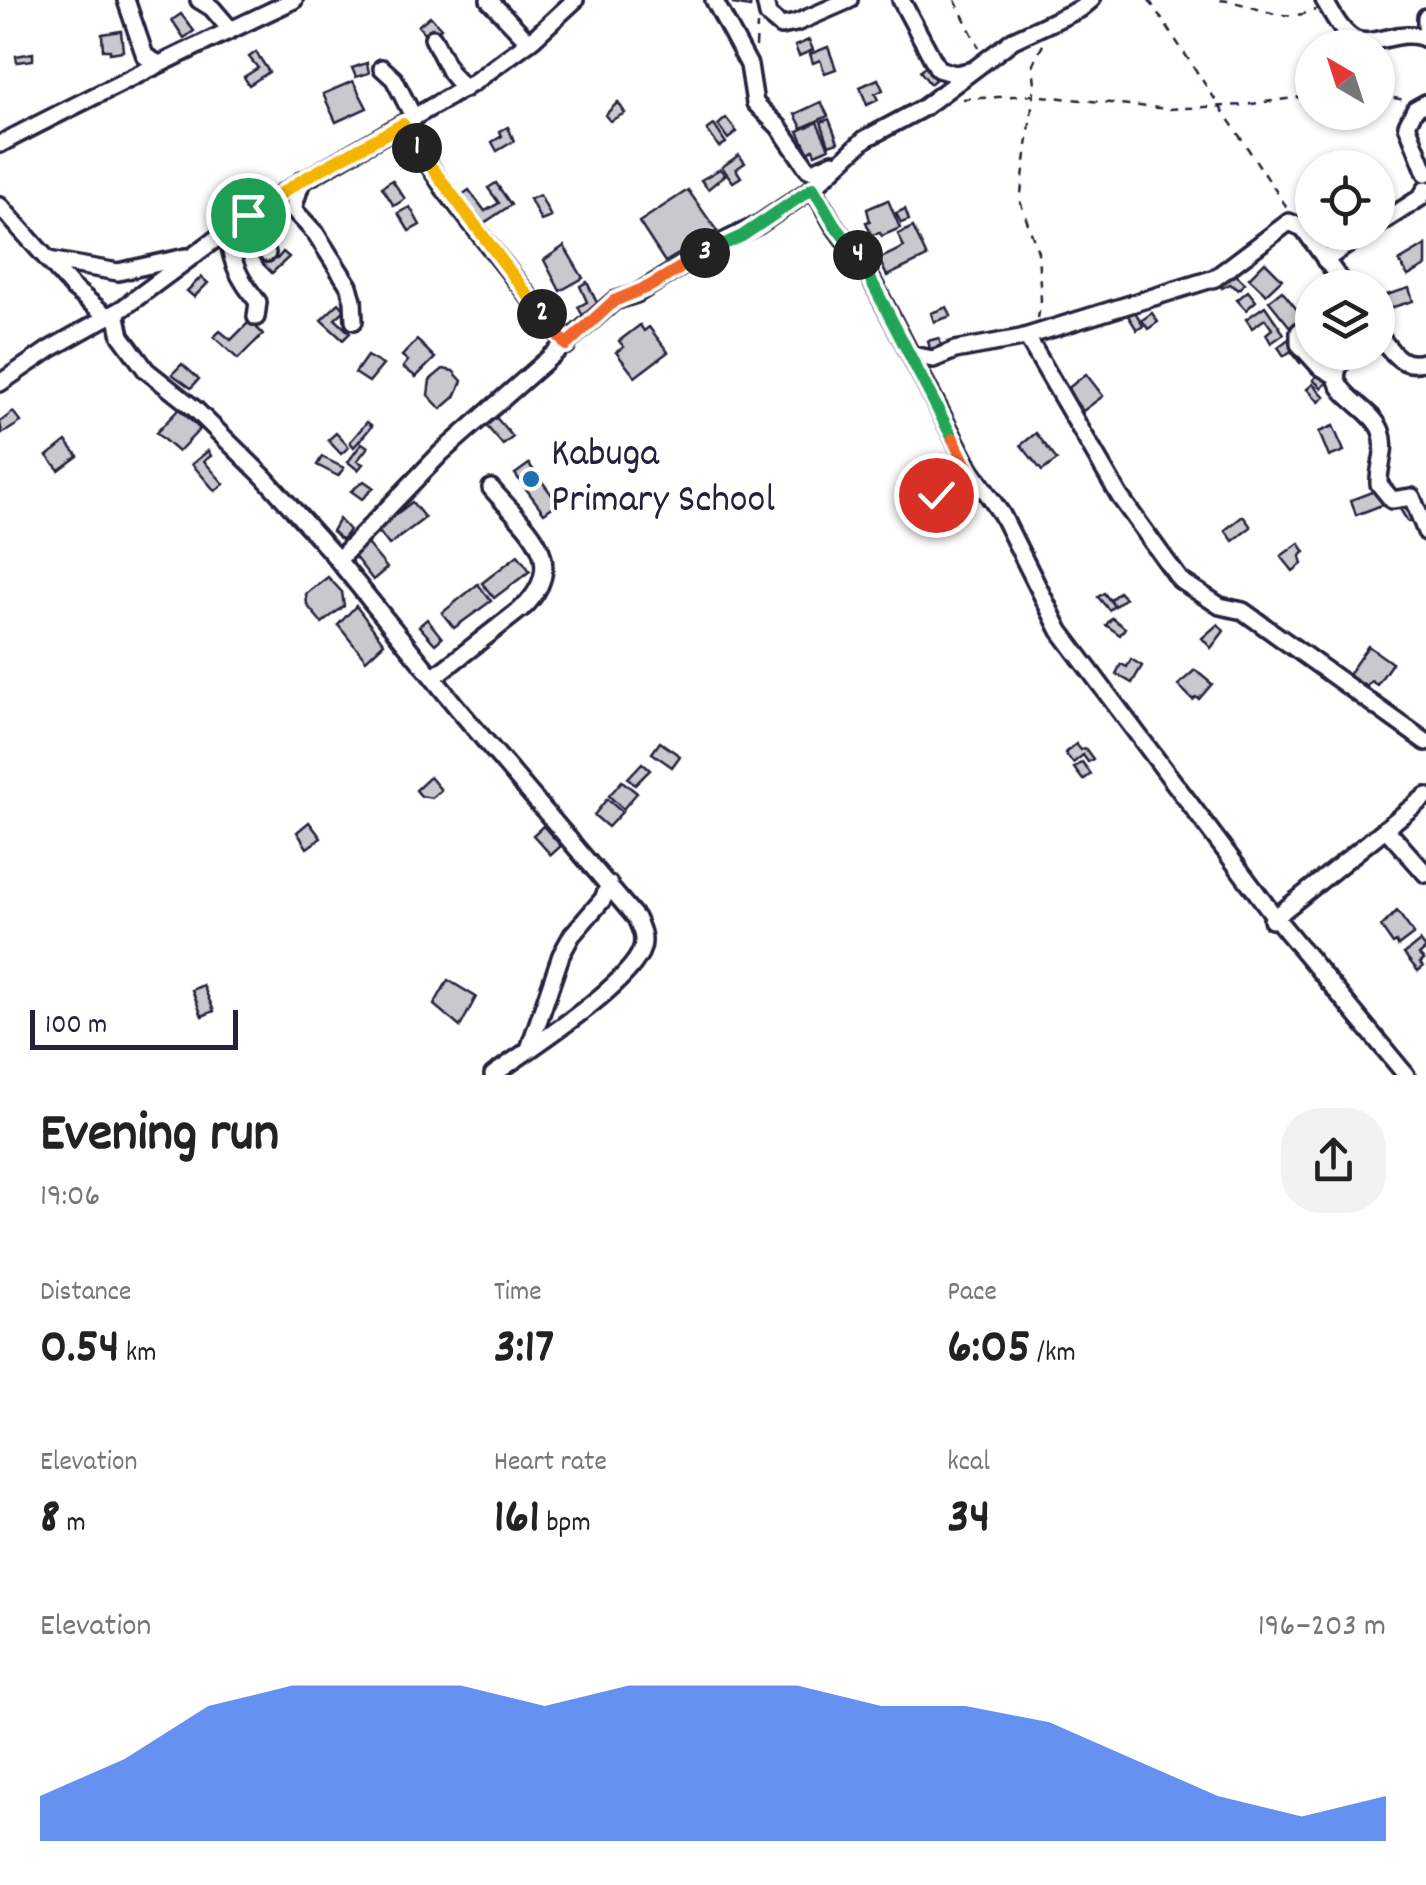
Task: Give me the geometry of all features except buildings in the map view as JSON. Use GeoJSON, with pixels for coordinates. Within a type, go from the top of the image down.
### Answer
{"type":"FeatureCollection","features":[{"type":"Feature","properties":{"kind":"street"},"geometry":{"type":"LineString","coordinates":[[126,0],[145,56],[159,64]]}},
{"type":"Feature","properties":{"kind":"street"},"geometry":{"type":"LineString","coordinates":[[199,0],[212,8],[230,29]]}},
{"type":"Feature","properties":{"kind":"street"},"geometry":{"type":"LineString","coordinates":[[489,0],[529,42]]}},
{"type":"Feature","properties":{"kind":"street"},"geometry":{"type":"LineString","coordinates":[[0,383],[112,314],[302,180],[464,88],[529,42],[575,0]]}},
{"type":"Feature","properties":{"kind":"street"},"geometry":{"type":"LineString","coordinates":[[714,0],[749,65],[754,103],[778,127],[810,171],[842,158]]}},
{"type":"Feature","properties":{"kind":"street"},"geometry":{"type":"LineString","coordinates":[[765,1],[768,15],[780,26],[811,8],[848,0]]}},
{"type":"Feature","properties":{"kind":"street"},"geometry":{"type":"LineString","coordinates":[[901,0],[938,69],[955,74],[980,65]]}},
{"type":"Feature","properties":{"kind":"street"},"geometry":{"type":"LineString","coordinates":[[338,560],[441,453],[614,301],[636,294],[715,246],[742,236],[813,188],[842,158],[878,131],[923,108],[1013,40],[1091,0]]}},
{"type":"Feature","properties":{"kind":"street"},"geometry":{"type":"LineString","coordinates":[[0,144],[288,1]]}},
{"type":"Feature","properties":{"kind":"street"},"geometry":{"type":"LineString","coordinates":[[1328,6],[1355,39],[1365,42],[1415,33],[1426,40]]}},
{"type":"Feature","properties":{"kind":"street"},"geometry":{"type":"LineString","coordinates":[[1426,17],[1426,25]]}},
{"type":"Feature","properties":{"kind":"street"},"geometry":{"type":"LineString","coordinates":[[433,38],[450,72],[464,88]]}},
{"type":"Feature","properties":{"kind":"street"},"geometry":{"type":"LineString","coordinates":[[382,68],[394,79],[426,164],[566,345]]}},
{"type":"Feature","properties":{"kind":"street"},"geometry":{"type":"LineString","coordinates":[[1419,102],[1407,125],[1426,173]]}},
{"type":"Feature","properties":{"kind":"street"},"geometry":{"type":"LineString","coordinates":[[302,180],[294,209],[316,234],[349,286],[354,322]]}},
{"type":"Feature","properties":{"kind":"street"},"geometry":{"type":"LineString","coordinates":[[813,188],[866,268],[968,467],[1002,515],[1060,631],[1274,919],[1406,1075]]}},
{"type":"Feature","properties":{"kind":"street"},"geometry":{"type":"LineString","coordinates":[[1395,214],[1420,198],[1426,189]]}},
{"type":"Feature","properties":{"kind":"street"},"geometry":{"type":"LineString","coordinates":[[0,206],[73,288],[112,314],[146,370],[195,409],[264,477],[338,560],[610,884],[643,932],[644,945],[638,960],[598,998],[493,1075]]}},
{"type":"Feature","properties":{"kind":"street"},"geometry":{"type":"LineString","coordinates":[[248,215],[257,241],[267,253]]}},
{"type":"Feature","properties":{"kind":"street"},"geometry":{"type":"LineString","coordinates":[[912,356],[932,358],[1031,335],[1215,278],[1289,222],[1295,223]]}},
{"type":"Feature","properties":{"kind":"street"},"geometry":{"type":"LineString","coordinates":[[228,231],[233,264],[258,302],[256,317]]}},
{"type":"Feature","properties":{"kind":"street"},"geometry":{"type":"LineString","coordinates":[[1317,250],[1332,270]]}},
{"type":"Feature","properties":{"kind":"street"},"geometry":{"type":"LineString","coordinates":[[1325,260],[1340,250]]}},
{"type":"Feature","properties":{"kind":"street"},"geometry":{"type":"LineString","coordinates":[[48,260],[118,272],[198,254]]}},
{"type":"Feature","properties":{"kind":"street"},"geometry":{"type":"LineString","coordinates":[[1031,335],[1120,497],[1180,580],[1220,606],[1243,610],[1426,742]]}},
{"type":"Feature","properties":{"kind":"street"},"geometry":{"type":"LineString","coordinates":[[1395,353],[1403,362],[1414,365],[1426,360]]}},
{"type":"Feature","properties":{"kind":"street"},"geometry":{"type":"LineString","coordinates":[[1325,370],[1336,376],[1340,390],[1363,407],[1379,426],[1384,454],[1380,484],[1392,500],[1412,498],[1426,532]]}},
{"type":"Feature","properties":{"kind":"street"},"geometry":{"type":"LineString","coordinates":[[1336,376],[1340,370]]}},
{"type":"Feature","properties":{"kind":"street"},"geometry":{"type":"LineString","coordinates":[[936,495],[967,476],[968,467]]}},
{"type":"Feature","properties":{"kind":"street"},"geometry":{"type":"LineString","coordinates":[[434,677],[526,605],[538,592],[544,576],[544,555],[491,488]]}},
{"type":"Feature","properties":{"kind":"street"},"geometry":{"type":"LineString","coordinates":[[1274,919],[1426,796]]}},
{"type":"Feature","properties":{"kind":"street"},"geometry":{"type":"LineString","coordinates":[[1386,828],[1426,874]]}},
{"type":"Feature","properties":{"kind":"street"},"geometry":{"type":"LineString","coordinates":[[529,1049],[561,955],[610,884]]}},
{"type":"Feature","properties":{"kind":"path"},"geometry":{"type":"LineString","coordinates":[[955,0],[980,65]]}},
{"type":"Feature","properties":{"kind":"path"},"geometry":{"type":"LineString","coordinates":[[1149,0],[1295,220]]}},
{"type":"Feature","properties":{"kind":"path"},"geometry":{"type":"LineString","coordinates":[[1220,0],[1244,2],[1288,19],[1328,6]]}},
{"type":"Feature","properties":{"kind":"path"},"geometry":{"type":"LineString","coordinates":[[756,47],[757,24],[765,1]]}},
{"type":"Feature","properties":{"kind":"path"},"geometry":{"type":"LineString","coordinates":[[1031,335],[1041,300],[1038,252],[1020,201],[1033,64],[1055,21]]}},
{"type":"Feature","properties":{"kind":"path"},"geometry":{"type":"LineString","coordinates":[[960,100],[1033,95],[1168,109],[1295,98]]}},
{"type":"Feature","properties":{"kind":"place","name":"Kabuga Primary School"},"geometry":{"type":"Point","coordinates":[531,479]}},
{"type":"Feature","properties":{"kind":"route"},"geometry":{"type":"LineString","coordinates":[[248,215],[403,124],[426,164],[566,345],[614,301],[636,294],[715,246],[742,236],[813,188],[866,268],[968,467],[967,476],[936,495]]}}]}
